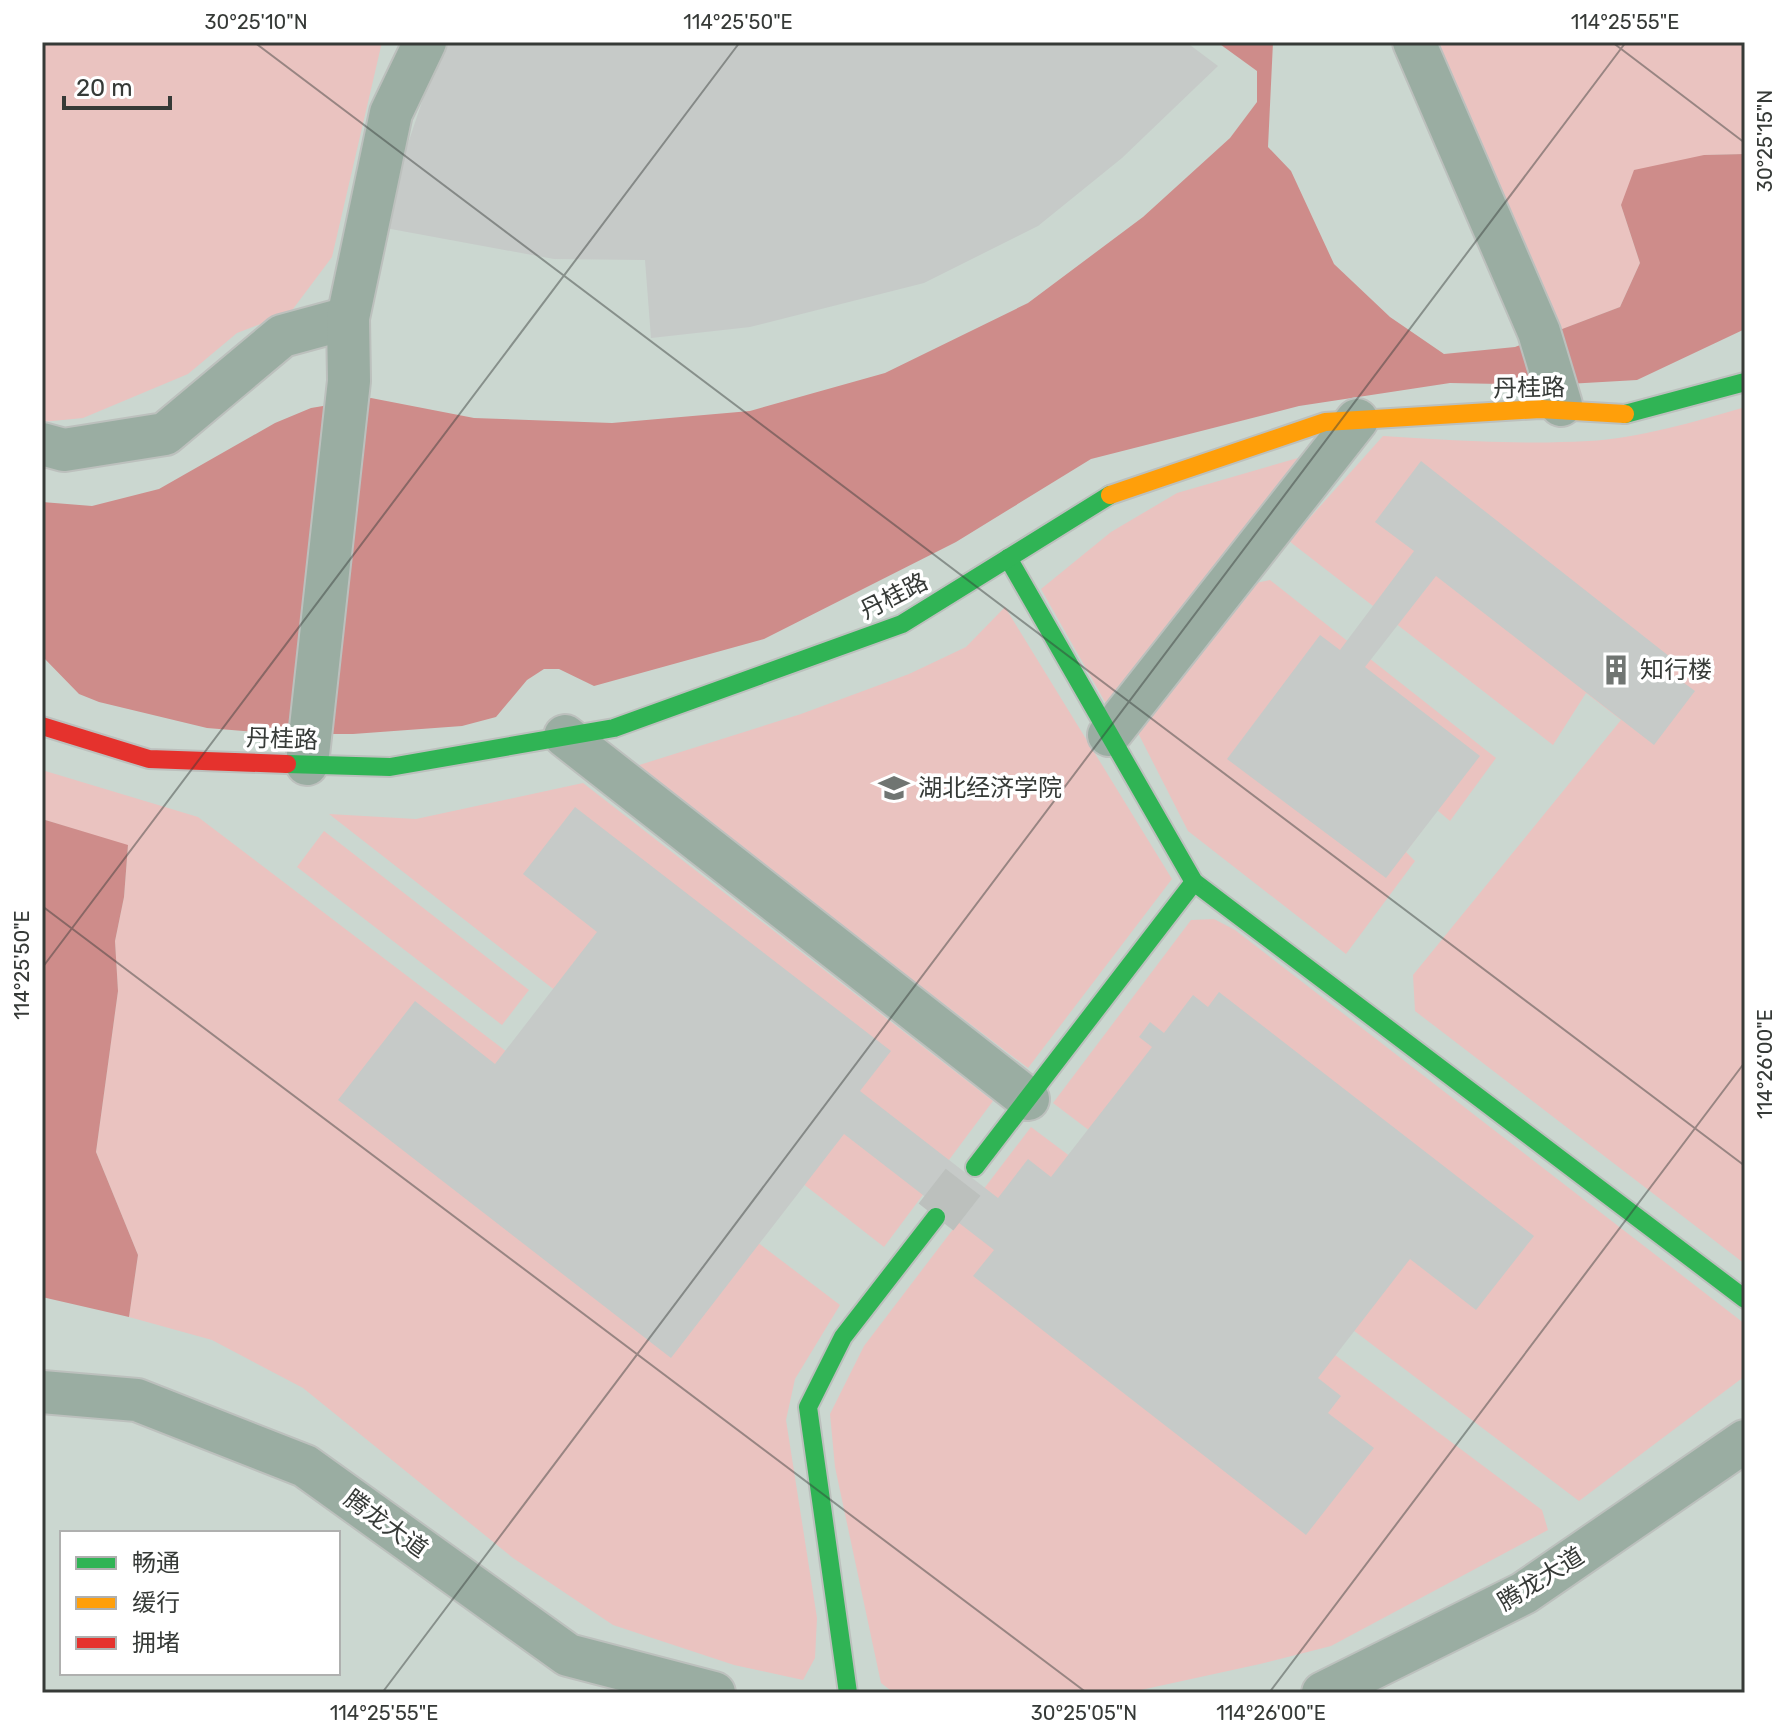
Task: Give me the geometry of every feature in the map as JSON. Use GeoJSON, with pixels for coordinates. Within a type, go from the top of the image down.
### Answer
{"type":"FeatureCollection","features":[{"type":"Feature","properties":{"kind":"street"},"geometry":{"type":"LineString","coordinates":[[308,752],[349,381],[348,318],[391,113],[425,42]]}},
{"type":"Feature","properties":{"kind":"street"},"geometry":{"type":"LineString","coordinates":[[1414,42],[1539,332],[1561,408]]}},
{"type":"Feature","properties":{"kind":"street"},"geometry":{"type":"LineString","coordinates":[[42,444],[64,450],[165,434],[282,336],[348,318]]}},
{"type":"Feature","properties":{"kind":"street","name":"丹桂路"},"geometry":{"type":"LineString","coordinates":[[42,726],[149,759],[308,752],[390,767],[614,728],[902,624],[1120,489],[1325,422],[1561,408],[1632,414],[1745,382]]}},
{"type":"Feature","properties":{"kind":"street"},"geometry":{"type":"LineString","coordinates":[[1109,735],[1357,420]]}},
{"type":"Feature","properties":{"kind":"street"},"geometry":{"type":"LineString","coordinates":[[1008,558],[1194,882],[1745,1299]]}},
{"type":"Feature","properties":{"kind":"street"},"geometry":{"type":"LineString","coordinates":[[565,736],[1028,1099]]}},
{"type":"Feature","properties":{"kind":"street"},"geometry":{"type":"LineString","coordinates":[[975,1167],[1194,882]]}},
{"type":"Feature","properties":{"kind":"street"},"geometry":{"type":"LineString","coordinates":[[848,1693],[808,1407],[843,1337],[936,1217]]}},
{"type":"Feature","properties":{"kind":"street","name":"腾龙大道"},"geometry":{"type":"LineString","coordinates":[[42,1392],[137,1400],[305,1466],[568,1655],[714,1693]]}},
{"type":"Feature","properties":{"kind":"street","name":"腾龙大道"},"geometry":{"type":"LineString","coordinates":[[1323,1693],[1524,1593],[1745,1441]]}},
{"type":"Feature","properties":{"kind":"shaded area","name":"湖北经济学院"},"geometry":{"type":"Polygon","coordinates":[[[42,42],[1745,42],[1745,1693],[42,1693],[42,42]]]}},
{"type":"Feature","properties":{"kind":"shaded area"},"geometry":{"type":"Polygon","coordinates":[[[42,42],[382,42],[332,257],[290,313],[237,333],[188,374],[83,418],[42,422],[42,42]]]}},
{"type":"Feature","properties":{"kind":"shaded area"},"geometry":{"type":"Polygon","coordinates":[[[1217,42],[1273,42],[1268,147],[1291,171],[1334,264],[1390,317],[1444,354],[1515,347],[1620,307],[1640,263],[1621,205],[1634,170],[1704,155],[1745,154],[1745,329],[1637,380],[1550,385],[1450,383],[1299,406],[1091,459],[956,542],[764,639],[594,686],[559,669],[544,669],[527,680],[496,717],[462,726],[353,734],[281,734],[207,728],[99,702],[79,694],[42,656],[42,502],[92,506],[159,489],[275,423],[311,408],[371,398],[474,418],[612,423],[750,411],[885,373],[1028,303],[1143,217],[1230,138],[1257,102],[1257,71],[1217,42]]]}},
{"type":"Feature","properties":{"kind":"shaded area"},"geometry":{"type":"Polygon","coordinates":[[[1438,42],[1745,42],[1745,154],[1704,155],[1621,205],[1640,263],[1620,307],[1560,330],[1438,42]]]}},
{"type":"Feature","properties":{"kind":"shaded area"},"geometry":{"type":"Polygon","coordinates":[[[1745,407],[1745,1264],[1415,1011],[1413,975],[1621,720],[1586,693],[1553,745],[1289,541],[1383,436],[1511,442],[1607,440],[1745,407]]]}},
{"type":"Feature","properties":{"kind":"shaded area"},"geometry":{"type":"Polygon","coordinates":[[[1315,453],[1109,709],[1041,589],[1111,532],[1177,493],[1315,453]]]}},
{"type":"Feature","properties":{"kind":"shaded area"},"geometry":{"type":"Polygon","coordinates":[[[1270,580],[1496,758],[1450,821],[1437,810],[1406,852],[1415,861],[1346,954],[1188,831],[1136,729],[1251,584],[1270,580]]]}},
{"type":"Feature","properties":{"kind":"shaded area"},"geometry":{"type":"Polygon","coordinates":[[[1005,607],[1172,879],[1028,1068],[633,767],[801,714],[909,674],[966,647],[1005,607]]]}},
{"type":"Feature","properties":{"kind":"shaded area"},"geometry":{"type":"Polygon","coordinates":[[[42,770],[198,817],[840,1305],[795,1379],[786,1420],[817,1618],[815,1658],[803,1680],[734,1665],[613,1625],[513,1558],[303,1388],[212,1340],[129,1317],[138,1255],[96,1152],[118,991],[115,941],[124,897],[128,846],[42,819],[42,770]]]}},
{"type":"Feature","properties":{"kind":"shaded area"},"geometry":{"type":"Polygon","coordinates":[[[583,783],[993,1101],[884,1247],[329,814],[416,819],[583,783]]]}},
{"type":"Feature","properties":{"kind":"shaded area"},"geometry":{"type":"Polygon","coordinates":[[[42,819],[128,845],[124,897],[115,941],[118,991],[96,1152],[138,1255],[129,1317],[42,1297],[42,819]]]}},
{"type":"Feature","properties":{"kind":"shaded area"},"geometry":{"type":"Polygon","coordinates":[[[324,831],[529,990],[502,1025],[297,867],[324,831]]]}},
{"type":"Feature","properties":{"kind":"shaded area"},"geometry":{"type":"Polygon","coordinates":[[[1214,919],[1235,930],[1745,1324],[1745,1376],[1579,1501],[1053,1103],[1191,920],[1214,919]]]}},
{"type":"Feature","properties":{"kind":"shaded area"},"geometry":{"type":"Polygon","coordinates":[[[1031,1127],[1542,1510],[1548,1530],[1331,1646],[1260,1664],[1127,1693],[894,1693],[881,1683],[835,1467],[830,1414],[864,1346],[1031,1127]]]}},
{"type":"Feature","properties":{"kind":"building"},"geometry":{"type":"Polygon","coordinates":[[[442,42],[1186,42],[1218,66],[1122,158],[1038,226],[924,283],[750,327],[651,338],[645,260],[554,259],[380,227],[442,42]]]}},
{"type":"Feature","properties":{"kind":"building","name":"知行楼"},"geometry":{"type":"Polygon","coordinates":[[[1421,461],[1679,664],[1672,674],[1695,691],[1654,745],[1436,576],[1365,667],[1480,756],[1386,878],[1227,759],[1320,635],[1340,650],[1414,551],[1375,522],[1421,461]]]}},
{"type":"Feature","properties":{"kind":"building"},"geometry":{"type":"Polygon","coordinates":[[[575,807],[891,1051],[860,1091],[998,1198],[1028,1159],[1051,1177],[1152,1047],[1139,1037],[1150,1022],[1164,1033],[1193,995],[1208,1007],[1219,992],[1534,1236],[1476,1310],[1410,1259],[1318,1378],[1341,1396],[1328,1413],[1374,1448],[1306,1535],[973,1276],[994,1250],[844,1134],[671,1358],[338,1100],[415,1001],[495,1064],[597,932],[523,874],[575,807]]]}},
{"type":"Feature","properties":{"kind":"tunnel"},"geometry":{"type":"LineString","coordinates":[[936,1217],[975,1167]]}},
{"type":"Feature","properties":{"kind":"traffic: fast"},"geometry":{"type":"LineString","coordinates":[[1625,414],[1745,382]]}},
{"type":"Feature","properties":{"kind":"traffic: fast"},"geometry":{"type":"LineString","coordinates":[[287,764],[390,767],[614,728],[902,624],[1110,495]]}},
{"type":"Feature","properties":{"kind":"traffic: fast"},"geometry":{"type":"LineString","coordinates":[[1008,558],[1194,882],[1745,1299]]}},
{"type":"Feature","properties":{"kind":"traffic: fast"},"geometry":{"type":"LineString","coordinates":[[975,1167],[1194,882]]}},
{"type":"Feature","properties":{"kind":"traffic: fast"},"geometry":{"type":"LineString","coordinates":[[848,1693],[808,1407],[843,1337],[936,1217]]}},
{"type":"Feature","properties":{"kind":"traffic: slow"},"geometry":{"type":"LineString","coordinates":[[1110,495],[1325,422],[1540,409],[1625,414]]}},
{"type":"Feature","properties":{"kind":"traffic: jam"},"geometry":{"type":"LineString","coordinates":[[42,726],[149,759],[287,764]]}},
{"type":"Feature","properties":{"kind":"place","name":"知行楼"},"geometry":{"type":"Point","coordinates":[1616,670]}},
{"type":"Feature","properties":{"kind":"place","name":"湖北经济学院"},"geometry":{"type":"Point","coordinates":[894,788]}}]}
